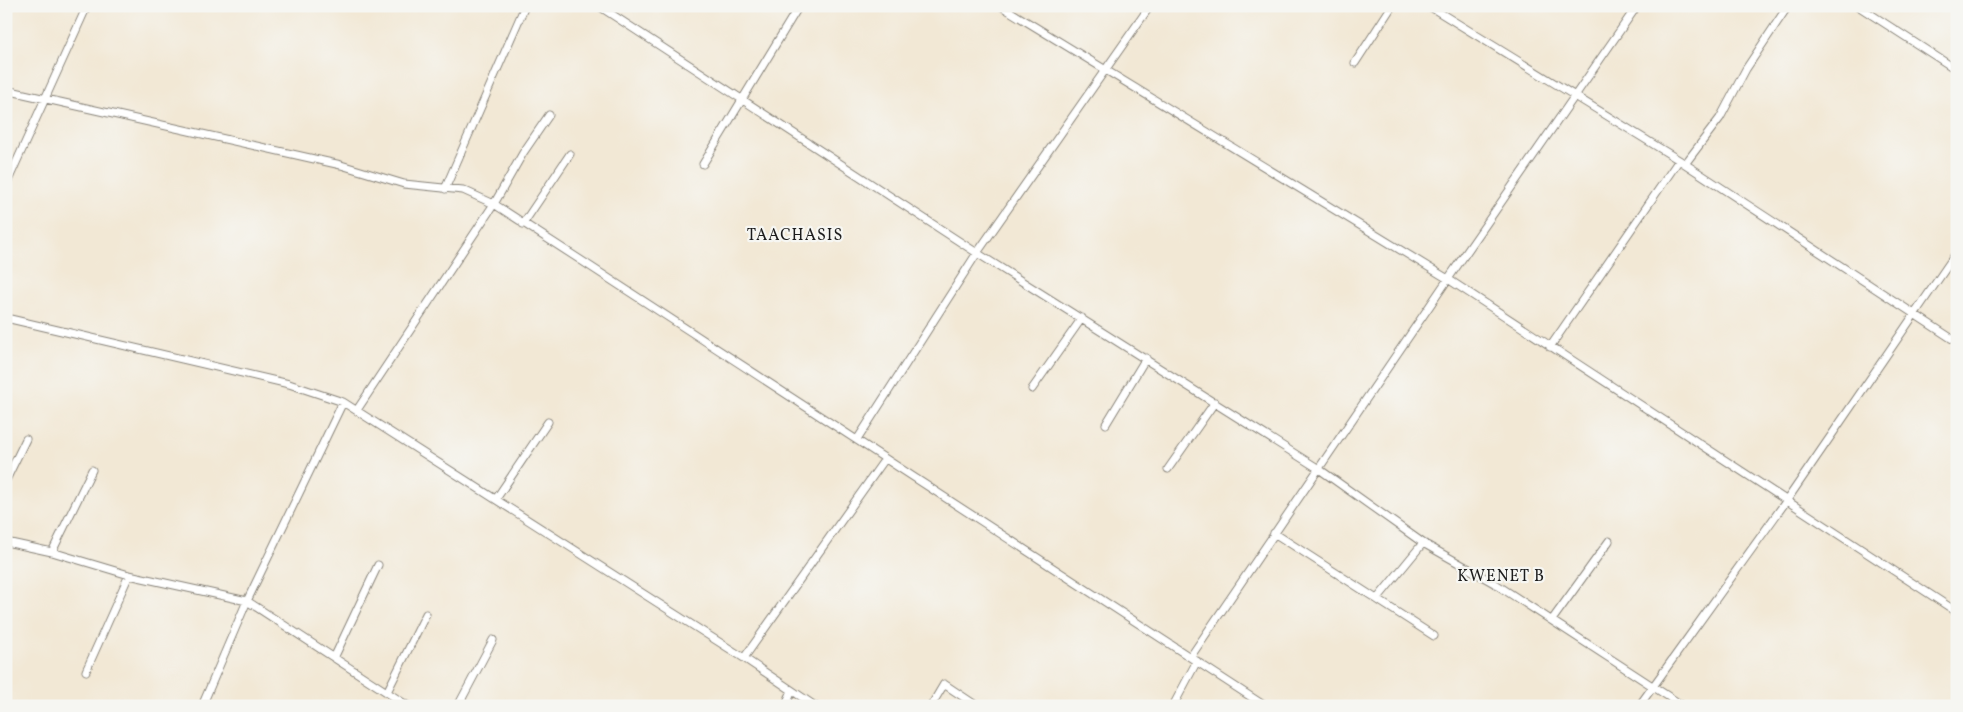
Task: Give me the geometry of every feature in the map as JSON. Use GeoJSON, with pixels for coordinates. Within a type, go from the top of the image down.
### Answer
{"type":"FeatureCollection","features":[{"type":"Feature","properties":{"kind":"street"},"geometry":{"type":"LineString","coordinates":[[6,185],[87,6]]}},
{"type":"Feature","properties":{"kind":"street"},"geometry":{"type":"LineString","coordinates":[[445,189],[525,6]]}},
{"type":"Feature","properties":{"kind":"street"},"geometry":{"type":"LineString","coordinates":[[599,6],[743,102],[977,253],[1319,469],[1423,543],[1552,620],[1683,706]]}},
{"type":"Feature","properties":{"kind":"street"},"geometry":{"type":"LineString","coordinates":[[703,164],[743,102],[799,6]]}},
{"type":"Feature","properties":{"kind":"street"},"geometry":{"type":"LineString","coordinates":[[1001,6],[1448,279],[1957,612]]}},
{"type":"Feature","properties":{"kind":"street"},"geometry":{"type":"LineString","coordinates":[[857,440],[977,253],[1150,6]]}},
{"type":"Feature","properties":{"kind":"street"},"geometry":{"type":"LineString","coordinates":[[1355,64],[1392,6]]}},
{"type":"Feature","properties":{"kind":"street"},"geometry":{"type":"LineString","coordinates":[[1429,6],[1682,162],[1957,342]]}},
{"type":"Feature","properties":{"kind":"street"},"geometry":{"type":"LineString","coordinates":[[1173,706],[1194,658],[1274,533],[1637,6]]}},
{"type":"Feature","properties":{"kind":"street"},"geometry":{"type":"LineString","coordinates":[[1550,347],[1682,162],[1720,118],[1746,69],[1788,6]]}},
{"type":"Feature","properties":{"kind":"street"},"geometry":{"type":"LineString","coordinates":[[1858,6],[1957,70]]}},
{"type":"Feature","properties":{"kind":"street"},"geometry":{"type":"LineString","coordinates":[[6,90],[341,165],[404,184],[472,193],[494,204],[1265,706]]}},
{"type":"Feature","properties":{"kind":"street"},"geometry":{"type":"LineString","coordinates":[[357,410],[494,204],[523,153],[549,115]]}},
{"type":"Feature","properties":{"kind":"street"},"geometry":{"type":"LineString","coordinates":[[523,224],[570,154]]}},
{"type":"Feature","properties":{"kind":"street"},"geometry":{"type":"LineString","coordinates":[[1639,706],[1786,500],[1957,252]]}},
{"type":"Feature","properties":{"kind":"street"},"geometry":{"type":"LineString","coordinates":[[6,318],[289,384],[343,402],[744,658],[815,706]]}},
{"type":"Feature","properties":{"kind":"street"},"geometry":{"type":"LineString","coordinates":[[1032,389],[1082,318]]}},
{"type":"Feature","properties":{"kind":"street"},"geometry":{"type":"LineString","coordinates":[[1106,424],[1146,358]]}},
{"type":"Feature","properties":{"kind":"street"},"geometry":{"type":"LineString","coordinates":[[202,706],[247,602],[343,402]]}},
{"type":"Feature","properties":{"kind":"street"},"geometry":{"type":"LineString","coordinates":[[1168,468],[1215,402]]}},
{"type":"Feature","properties":{"kind":"street"},"geometry":{"type":"LineString","coordinates":[[496,499],[548,422]]}},
{"type":"Feature","properties":{"kind":"street"},"geometry":{"type":"LineString","coordinates":[[6,480],[26,439]]}},
{"type":"Feature","properties":{"kind":"street"},"geometry":{"type":"LineString","coordinates":[[744,658],[885,459]]}},
{"type":"Feature","properties":{"kind":"street"},"geometry":{"type":"LineString","coordinates":[[52,552],[92,470]]}},
{"type":"Feature","properties":{"kind":"street"},"geometry":{"type":"LineString","coordinates":[[1274,533],[1434,636]]}},
{"type":"Feature","properties":{"kind":"street"},"geometry":{"type":"LineString","coordinates":[[1552,620],[1609,541]]}},
{"type":"Feature","properties":{"kind":"street"},"geometry":{"type":"LineString","coordinates":[[6,542],[52,552],[129,575],[247,602],[408,706]]}},
{"type":"Feature","properties":{"kind":"street"},"geometry":{"type":"LineString","coordinates":[[1377,599],[1423,543]]}},
{"type":"Feature","properties":{"kind":"street"},"geometry":{"type":"LineString","coordinates":[[334,658],[378,565]]}},
{"type":"Feature","properties":{"kind":"street"},"geometry":{"type":"LineString","coordinates":[[86,671],[129,575]]}},
{"type":"Feature","properties":{"kind":"street"},"geometry":{"type":"LineString","coordinates":[[387,692],[426,614]]}},
{"type":"Feature","properties":{"kind":"street"},"geometry":{"type":"LineString","coordinates":[[458,706],[493,640]]}},
{"type":"Feature","properties":{"kind":"street"},"geometry":{"type":"LineString","coordinates":[[931,706],[944,684],[974,704]]}},
{"type":"Feature","properties":{"kind":"street"},"geometry":{"type":"LineString","coordinates":[[785,706],[792,691]]}},
{"type":"Feature","properties":{"kind":"district","name":"TAACHASIS"},"geometry":{"type":"Point","coordinates":[795,236]}},
{"type":"Feature","properties":{"kind":"district","name":"KWENET B"},"geometry":{"type":"Point","coordinates":[1501,577]}}]}
